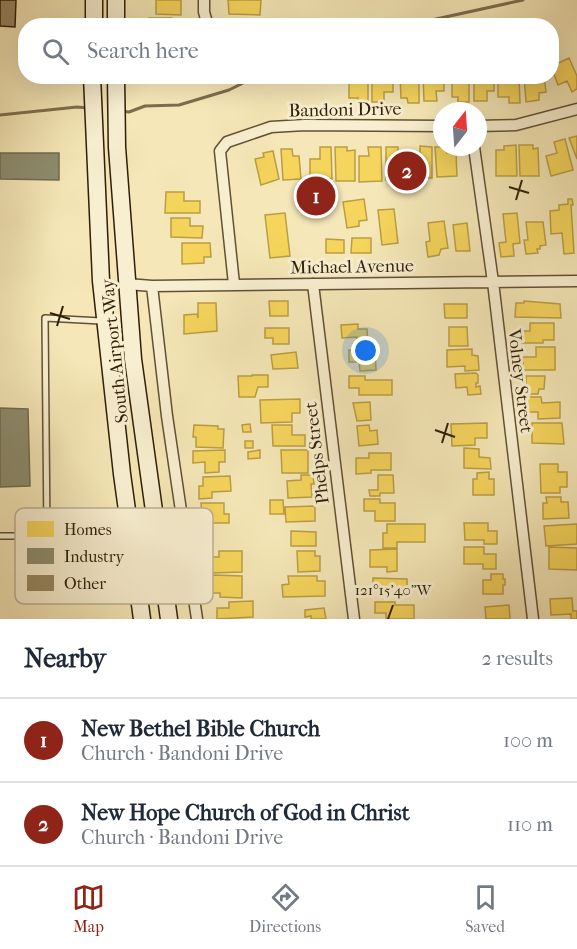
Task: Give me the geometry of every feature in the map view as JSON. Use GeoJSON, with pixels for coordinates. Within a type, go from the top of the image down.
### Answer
{"type":"FeatureCollection","features":[{"type":"Feature","properties":{"kind":"main road"},"geometry":{"type":"LineString","coordinates":[[93,18],[94,0]]}},
{"type":"Feature","properties":{"kind":"main road"},"geometry":{"type":"LineString","coordinates":[[116,0],[116,18]]}},
{"type":"Feature","properties":{"kind":"main road","name":"South Airport Way"},"geometry":{"type":"LineString","coordinates":[[93,84],[101,281],[127,508]]}},
{"type":"Feature","properties":{"kind":"main road","name":"South Airport Way"},"geometry":{"type":"LineString","coordinates":[[116,84],[117,130],[133,360],[154,508]]}},
{"type":"Feature","properties":{"kind":"main road","name":"South Airport Way"},"geometry":{"type":"LineString","coordinates":[[140,604],[142,619]]}},
{"type":"Feature","properties":{"kind":"main road","name":"South Airport Way"},"geometry":{"type":"LineString","coordinates":[[167,604],[169,619]]}},
{"type":"Feature","properties":{"kind":"street"},"geometry":{"type":"LineString","coordinates":[[204,0],[206,18]]}},
{"type":"Feature","properties":{"kind":"street"},"geometry":{"type":"LineString","coordinates":[[487,126],[516,125],[577,109]]}},
{"type":"Feature","properties":{"kind":"street","name":"Bandoni Drive"},"geometry":{"type":"LineString","coordinates":[[234,285],[220,151],[227,142],[271,127],[305,124],[433,126]]}},
{"type":"Feature","properties":{"kind":"street","name":"Volney Street"},"geometry":{"type":"LineString","coordinates":[[475,156],[493,282],[533,619]]}},
{"type":"Feature","properties":{"kind":"street","name":"Michael Avenue"},"geometry":{"type":"LineString","coordinates":[[127,284],[152,286],[577,281]]}},
{"type":"Feature","properties":{"kind":"street","name":"Phelps Street"},"geometry":{"type":"LineString","coordinates":[[313,284],[354,619]]}},
{"type":"Feature","properties":{"kind":"street"},"geometry":{"type":"LineString","coordinates":[[152,286],[181,508]]}},
{"type":"Feature","properties":{"kind":"street"},"geometry":{"type":"LineString","coordinates":[[195,604],[197,619]]}},
{"type":"Feature","properties":{"kind":"lane"},"geometry":{"type":"LineString","coordinates":[[47,508],[45,318],[105,321]]}},
{"type":"Feature","properties":{"kind":"building: Homes"},"geometry":{"type":"Polygon","coordinates":[[[156,0],[181,0],[181,15],[156,14],[156,0]]]}},
{"type":"Feature","properties":{"kind":"building: Homes"},"geometry":{"type":"Polygon","coordinates":[[[228,0],[261,0],[260,15],[229,14],[228,0]]]}},
{"type":"Feature","properties":{"kind":"building: Homes"},"geometry":{"type":"Polygon","coordinates":[[[569,58],[577,76],[577,89],[572,92],[567,81],[558,85],[559,63],[569,58]]]}},
{"type":"Feature","properties":{"kind":"building: Homes"},"geometry":{"type":"Polygon","coordinates":[[[349,84],[368,84],[368,103],[358,103],[358,98],[349,98],[349,84]]]}},
{"type":"Feature","properties":{"kind":"building: Homes"},"geometry":{"type":"Polygon","coordinates":[[[372,84],[393,84],[393,92],[384,92],[384,102],[372,102],[372,84]]]}},
{"type":"Feature","properties":{"kind":"building: Homes"},"geometry":{"type":"Polygon","coordinates":[[[400,84],[419,84],[419,103],[408,103],[407,98],[401,98],[400,84]]]}},
{"type":"Feature","properties":{"kind":"building: Homes"},"geometry":{"type":"Polygon","coordinates":[[[423,84],[444,84],[444,91],[436,91],[437,101],[424,101],[423,84]]]}},
{"type":"Feature","properties":{"kind":"building: Homes"},"geometry":{"type":"Polygon","coordinates":[[[452,84],[469,84],[469,102],[458,102],[458,97],[452,97],[452,84]]]}},
{"type":"Feature","properties":{"kind":"building: Homes"},"geometry":{"type":"Polygon","coordinates":[[[474,84],[494,84],[494,91],[487,91],[487,101],[474,101],[474,84]]]}},
{"type":"Feature","properties":{"kind":"building: Homes"},"geometry":{"type":"Polygon","coordinates":[[[498,84],[519,84],[520,103],[509,103],[509,97],[498,97],[498,84]]]}},
{"type":"Feature","properties":{"kind":"building: Homes"},"geometry":{"type":"Polygon","coordinates":[[[525,84],[545,84],[546,92],[539,93],[539,100],[526,102],[525,84]]]}},
{"type":"Feature","properties":{"kind":"building: Homes"},"geometry":{"type":"Polygon","coordinates":[[[577,136],[577,159],[569,138],[577,136]]]}},
{"type":"Feature","properties":{"kind":"building: Homes"},"geometry":{"type":"Polygon","coordinates":[[[565,139],[573,170],[551,176],[546,156],[557,153],[554,142],[565,139]]]}},
{"type":"Feature","properties":{"kind":"building: Homes"},"geometry":{"type":"Polygon","coordinates":[[[516,145],[517,176],[496,176],[496,150],[504,150],[504,146],[516,145]]]}},
{"type":"Feature","properties":{"kind":"building: Homes"},"geometry":{"type":"Polygon","coordinates":[[[519,145],[533,145],[533,149],[538,148],[539,176],[520,176],[519,145]]]}},
{"type":"Feature","properties":{"kind":"building: Homes"},"geometry":{"type":"Polygon","coordinates":[[[420,146],[432,147],[432,178],[410,178],[410,158],[420,158],[420,146]]]}},
{"type":"Feature","properties":{"kind":"building: Homes"},"geometry":{"type":"Polygon","coordinates":[[[320,147],[331,147],[332,179],[310,179],[310,159],[320,159],[320,147]]]}},
{"type":"Feature","properties":{"kind":"building: Homes"},"geometry":{"type":"Polygon","coordinates":[[[335,147],[347,147],[347,151],[355,150],[355,181],[336,181],[335,147]]]}},
{"type":"Feature","properties":{"kind":"building: Homes"},"geometry":{"type":"Polygon","coordinates":[[[368,147],[381,147],[382,181],[359,182],[359,156],[369,156],[368,147]]]}},
{"type":"Feature","properties":{"kind":"building: Homes"},"geometry":{"type":"Polygon","coordinates":[[[386,147],[398,147],[398,154],[406,154],[405,181],[386,180],[386,147]]]}},
{"type":"Feature","properties":{"kind":"building: Homes"},"geometry":{"type":"Polygon","coordinates":[[[281,149],[292,149],[293,156],[299,156],[301,179],[283,180],[281,149]]]}},
{"type":"Feature","properties":{"kind":"building: Homes"},"geometry":{"type":"Polygon","coordinates":[[[273,151],[279,179],[261,185],[255,159],[264,157],[263,153],[273,151]]]}},
{"type":"Feature","properties":{"kind":"building: Homes"},"geometry":{"type":"Polygon","coordinates":[[[436,156],[456,156],[457,176],[437,177],[436,156]]]}},
{"type":"Feature","properties":{"kind":"building: Homes"},"geometry":{"type":"Polygon","coordinates":[[[166,192],[184,192],[184,201],[200,201],[200,213],[165,213],[166,192]]]}},
{"type":"Feature","properties":{"kind":"building: Homes"},"geometry":{"type":"Polygon","coordinates":[[[364,199],[367,220],[359,221],[359,226],[347,228],[343,202],[364,199]]]}},
{"type":"Feature","properties":{"kind":"building: Homes"},"geometry":{"type":"Polygon","coordinates":[[[568,199],[572,199],[573,205],[571,205],[574,253],[564,254],[562,233],[551,234],[550,211],[559,210],[559,205],[568,204],[568,199]]]}},
{"type":"Feature","properties":{"kind":"building: Homes"},"geometry":{"type":"Polygon","coordinates":[[[394,209],[398,243],[382,245],[378,210],[394,209]]]}},
{"type":"Feature","properties":{"kind":"building: Homes"},"geometry":{"type":"Polygon","coordinates":[[[285,213],[290,256],[270,258],[265,215],[285,213]]]}},
{"type":"Feature","properties":{"kind":"building: Homes"},"geometry":{"type":"Polygon","coordinates":[[[517,213],[520,243],[513,244],[514,256],[501,257],[499,243],[506,242],[503,214],[517,213]]]}},
{"type":"Feature","properties":{"kind":"building: Homes"},"geometry":{"type":"Polygon","coordinates":[[[171,218],[190,218],[190,226],[203,226],[202,238],[171,237],[171,218]]]}},
{"type":"Feature","properties":{"kind":"building: Homes"},"geometry":{"type":"Polygon","coordinates":[[[444,221],[448,248],[441,249],[439,255],[428,257],[426,242],[430,241],[428,223],[444,221]]]}},
{"type":"Feature","properties":{"kind":"building: Homes"},"geometry":{"type":"Polygon","coordinates":[[[526,222],[543,222],[546,245],[537,249],[538,253],[526,254],[524,240],[528,240],[526,222]]]}},
{"type":"Feature","properties":{"kind":"building: Homes"},"geometry":{"type":"Polygon","coordinates":[[[467,223],[470,251],[456,251],[453,225],[467,223]]]}},
{"type":"Feature","properties":{"kind":"building: Homes"},"geometry":{"type":"Polygon","coordinates":[[[352,238],[371,238],[371,253],[351,253],[352,238]]]}},
{"type":"Feature","properties":{"kind":"building: Homes"},"geometry":{"type":"Polygon","coordinates":[[[326,239],[344,240],[344,253],[326,253],[326,239]]]}},
{"type":"Feature","properties":{"kind":"building: Homes"},"geometry":{"type":"Polygon","coordinates":[[[182,243],[210,243],[211,257],[204,257],[204,263],[182,264],[182,243]]]}},
{"type":"Feature","properties":{"kind":"building: Homes"},"geometry":{"type":"Polygon","coordinates":[[[269,301],[288,301],[288,316],[270,316],[269,301]]]}},
{"type":"Feature","properties":{"kind":"building: Homes"},"geometry":{"type":"Polygon","coordinates":[[[524,301],[560,304],[561,318],[515,317],[516,303],[524,303],[524,301]]]}},
{"type":"Feature","properties":{"kind":"building: Homes"},"geometry":{"type":"Polygon","coordinates":[[[198,303],[216,303],[217,331],[184,334],[184,315],[197,314],[198,318],[198,303]]]}},
{"type":"Feature","properties":{"kind":"building: Homes"},"geometry":{"type":"Polygon","coordinates":[[[444,304],[467,304],[467,318],[445,318],[444,304]]]}},
{"type":"Feature","properties":{"kind":"building: Homes"},"geometry":{"type":"Polygon","coordinates":[[[530,323],[554,323],[554,340],[543,340],[543,343],[521,343],[521,331],[530,331],[530,323]]]}},
{"type":"Feature","properties":{"kind":"building: Homes"},"geometry":{"type":"Polygon","coordinates":[[[358,324],[358,329],[367,329],[368,346],[357,346],[357,337],[342,338],[341,325],[358,324]]]}},
{"type":"Feature","properties":{"kind":"building: Homes"},"geometry":{"type":"Polygon","coordinates":[[[449,327],[467,327],[468,346],[449,346],[449,327]]]}},
{"type":"Feature","properties":{"kind":"building: Homes"},"geometry":{"type":"Polygon","coordinates":[[[265,328],[289,328],[289,344],[273,344],[273,338],[265,338],[265,328]]]}},
{"type":"Feature","properties":{"kind":"building: Homes"},"geometry":{"type":"Polygon","coordinates":[[[536,347],[555,347],[555,370],[523,370],[523,357],[536,357],[536,347]]]}},
{"type":"Feature","properties":{"kind":"building: Homes"},"geometry":{"type":"Polygon","coordinates":[[[472,349],[472,355],[478,356],[479,370],[465,371],[465,366],[447,367],[447,350],[472,349]]]}},
{"type":"Feature","properties":{"kind":"building: Homes"},"geometry":{"type":"Polygon","coordinates":[[[349,350],[375,350],[376,370],[360,371],[359,362],[349,362],[349,350]]]}},
{"type":"Feature","properties":{"kind":"building: Homes"},"geometry":{"type":"Polygon","coordinates":[[[296,352],[298,368],[273,369],[271,355],[296,352]]]}},
{"type":"Feature","properties":{"kind":"building: Homes"},"geometry":{"type":"Polygon","coordinates":[[[476,373],[478,383],[476,387],[480,386],[481,394],[468,395],[467,387],[456,388],[455,374],[476,373]]]}},
{"type":"Feature","properties":{"kind":"building: Homes"},"geometry":{"type":"Polygon","coordinates":[[[268,375],[268,387],[258,387],[255,397],[239,397],[238,376],[268,375]]]}},
{"type":"Feature","properties":{"kind":"building: Homes"},"geometry":{"type":"Polygon","coordinates":[[[349,376],[365,376],[365,380],[392,380],[392,395],[359,395],[359,388],[349,388],[349,376]]]}},
{"type":"Feature","properties":{"kind":"building: Homes"},"geometry":{"type":"Polygon","coordinates":[[[526,376],[545,376],[544,389],[539,389],[538,394],[526,394],[526,376]]]}},
{"type":"Feature","properties":{"kind":"building: Homes"},"geometry":{"type":"Polygon","coordinates":[[[526,397],[541,397],[542,403],[560,402],[560,418],[538,419],[538,412],[527,412],[526,397]]]}},
{"type":"Feature","properties":{"kind":"building: Homes"},"geometry":{"type":"Polygon","coordinates":[[[300,399],[300,413],[292,413],[292,422],[261,423],[260,400],[300,399]]]}},
{"type":"Feature","properties":{"kind":"building: Homes"},"geometry":{"type":"Polygon","coordinates":[[[370,402],[371,420],[357,421],[353,403],[370,402]]]}},
{"type":"Feature","properties":{"kind":"building: Homes"},"geometry":{"type":"Polygon","coordinates":[[[487,423],[487,438],[475,438],[475,445],[452,446],[451,424],[487,423]]]}},
{"type":"Feature","properties":{"kind":"building: Homes"},"geometry":{"type":"Polygon","coordinates":[[[532,423],[562,423],[564,444],[532,443],[532,423]]]}},
{"type":"Feature","properties":{"kind":"building: Homes"},"geometry":{"type":"Polygon","coordinates":[[[250,424],[251,432],[243,432],[242,425],[250,424]]]}},
{"type":"Feature","properties":{"kind":"building: Homes"},"geometry":{"type":"Polygon","coordinates":[[[194,425],[218,426],[218,429],[224,429],[223,448],[196,447],[196,437],[193,437],[194,425]]]}},
{"type":"Feature","properties":{"kind":"building: Homes"},"geometry":{"type":"Polygon","coordinates":[[[272,425],[292,425],[292,435],[305,435],[305,446],[273,446],[272,425]]]}},
{"type":"Feature","properties":{"kind":"building: Homes"},"geometry":{"type":"Polygon","coordinates":[[[369,425],[370,431],[377,430],[378,444],[359,446],[357,426],[369,425]]]}},
{"type":"Feature","properties":{"kind":"building: Homes"},"geometry":{"type":"Polygon","coordinates":[[[245,441],[253,441],[253,448],[245,448],[245,441]]]}},
{"type":"Feature","properties":{"kind":"building: Homes"},"geometry":{"type":"Polygon","coordinates":[[[464,448],[479,449],[479,457],[490,458],[491,469],[464,468],[464,448]]]}},
{"type":"Feature","properties":{"kind":"building: Homes"},"geometry":{"type":"Polygon","coordinates":[[[225,450],[225,462],[219,462],[219,472],[205,473],[205,462],[193,463],[193,451],[225,450]]]}},
{"type":"Feature","properties":{"kind":"building: Homes"},"geometry":{"type":"Polygon","coordinates":[[[260,450],[260,458],[248,459],[248,452],[260,450]]]}},
{"type":"Feature","properties":{"kind":"building: Homes"},"geometry":{"type":"Polygon","coordinates":[[[281,450],[308,450],[308,473],[282,473],[281,450]]]}},
{"type":"Feature","properties":{"kind":"building: Homes"},"geometry":{"type":"Polygon","coordinates":[[[369,453],[391,453],[391,470],[371,470],[371,473],[356,474],[356,458],[369,458],[369,453]]]}},
{"type":"Feature","properties":{"kind":"building: Homes"},"geometry":{"type":"Polygon","coordinates":[[[540,464],[558,464],[558,472],[567,472],[567,487],[560,487],[560,493],[541,493],[540,464]]]}},
{"type":"Feature","properties":{"kind":"building: Homes"},"geometry":{"type":"Polygon","coordinates":[[[489,472],[489,479],[494,479],[494,495],[473,495],[473,479],[477,479],[477,473],[489,472]]]}},
{"type":"Feature","properties":{"kind":"building: Homes"},"geometry":{"type":"Polygon","coordinates":[[[301,475],[313,475],[312,497],[288,498],[287,481],[301,480],[301,475]]]}},
{"type":"Feature","properties":{"kind":"building: Homes"},"geometry":{"type":"Polygon","coordinates":[[[378,475],[393,475],[394,493],[370,496],[369,490],[378,490],[378,475]]]}},
{"type":"Feature","properties":{"kind":"building: Homes"},"geometry":{"type":"Polygon","coordinates":[[[230,476],[231,491],[212,492],[212,498],[199,499],[199,486],[203,486],[203,477],[230,476]]]}},
{"type":"Feature","properties":{"kind":"building: Homes"},"geometry":{"type":"Polygon","coordinates":[[[546,497],[561,497],[561,502],[568,502],[569,518],[543,519],[543,503],[547,503],[546,497]]]}},
{"type":"Feature","properties":{"kind":"building: Homes"},"geometry":{"type":"Polygon","coordinates":[[[364,499],[380,499],[380,503],[395,503],[395,521],[375,521],[375,511],[364,511],[364,499]]]}},
{"type":"Feature","properties":{"kind":"building: Homes"},"geometry":{"type":"Polygon","coordinates":[[[270,500],[283,500],[284,514],[270,514],[270,500]]]}},
{"type":"Feature","properties":{"kind":"building: Homes"},"geometry":{"type":"Polygon","coordinates":[[[201,503],[224,503],[224,514],[229,514],[229,523],[213,523],[213,508],[201,508],[201,503]]]}},
{"type":"Feature","properties":{"kind":"building: Homes"},"geometry":{"type":"Polygon","coordinates":[[[315,506],[315,521],[286,522],[285,507],[315,506]]]}},
{"type":"Feature","properties":{"kind":"building: Homes"},"geometry":{"type":"Polygon","coordinates":[[[464,523],[488,523],[488,531],[497,531],[497,544],[484,544],[484,540],[465,540],[464,523]]]}},
{"type":"Feature","properties":{"kind":"building: Homes"},"geometry":{"type":"Polygon","coordinates":[[[387,524],[425,524],[425,542],[397,542],[397,548],[383,548],[383,533],[387,533],[387,524]]]}},
{"type":"Feature","properties":{"kind":"building: Homes"},"geometry":{"type":"Polygon","coordinates":[[[577,524],[577,544],[546,546],[544,526],[577,524]]]}},
{"type":"Feature","properties":{"kind":"building: Homes"},"geometry":{"type":"Polygon","coordinates":[[[291,531],[316,532],[316,546],[291,546],[291,531]]]}},
{"type":"Feature","properties":{"kind":"building: Homes"},"geometry":{"type":"Polygon","coordinates":[[[464,547],[484,547],[484,554],[496,554],[496,569],[483,569],[483,564],[464,564],[464,547]]]}},
{"type":"Feature","properties":{"kind":"building: Homes"},"geometry":{"type":"Polygon","coordinates":[[[549,547],[577,548],[577,570],[549,569],[549,547]]]}},
{"type":"Feature","properties":{"kind":"building: Homes"},"geometry":{"type":"Polygon","coordinates":[[[397,549],[397,571],[387,572],[387,567],[370,567],[370,550],[397,549]]]}},
{"type":"Feature","properties":{"kind":"building: Homes"},"geometry":{"type":"Polygon","coordinates":[[[219,551],[242,551],[242,572],[213,573],[213,557],[219,557],[219,551]]]}},
{"type":"Feature","properties":{"kind":"building: Homes"},"geometry":{"type":"Polygon","coordinates":[[[297,551],[315,551],[315,556],[320,556],[320,571],[298,572],[297,551]]]}},
{"type":"Feature","properties":{"kind":"building: Homes"},"geometry":{"type":"Polygon","coordinates":[[[491,574],[503,574],[505,585],[503,585],[503,594],[483,594],[483,580],[491,580],[491,574]]]}},
{"type":"Feature","properties":{"kind":"building: Homes"},"geometry":{"type":"Polygon","coordinates":[[[213,575],[242,576],[242,598],[220,597],[220,593],[213,593],[213,575]]]}},
{"type":"Feature","properties":{"kind":"building: Homes"},"geometry":{"type":"Polygon","coordinates":[[[288,576],[317,576],[317,581],[325,581],[325,596],[283,597],[282,585],[289,584],[288,576]]]}},
{"type":"Feature","properties":{"kind":"building: Homes"},"geometry":{"type":"Polygon","coordinates":[[[373,578],[407,579],[407,595],[385,595],[385,590],[373,590],[373,578]]]}},
{"type":"Feature","properties":{"kind":"building: Homes"},"geometry":{"type":"Polygon","coordinates":[[[572,598],[573,611],[577,611],[577,619],[571,619],[571,614],[551,615],[550,599],[572,598]]]}},
{"type":"Feature","properties":{"kind":"building: Homes"},"geometry":{"type":"Polygon","coordinates":[[[253,601],[253,617],[217,619],[217,608],[229,608],[229,602],[253,601]]]}},
{"type":"Feature","properties":{"kind":"building: Homes"},"geometry":{"type":"Polygon","coordinates":[[[375,602],[414,605],[414,619],[386,619],[386,613],[375,613],[375,602]]]}},
{"type":"Feature","properties":{"kind":"building: Homes"},"geometry":{"type":"Polygon","coordinates":[[[509,605],[510,619],[486,619],[485,607],[509,605]]]}},
{"type":"Feature","properties":{"kind":"building: Homes"},"geometry":{"type":"Polygon","coordinates":[[[324,608],[326,619],[305,617],[305,610],[324,608]]]}},
{"type":"Feature","properties":{"kind":"building: Industry"},"geometry":{"type":"Polygon","coordinates":[[[0,153],[59,153],[59,180],[0,179],[0,153]]]}},
{"type":"Feature","properties":{"kind":"building: Industry"},"geometry":{"type":"Polygon","coordinates":[[[0,408],[28,409],[30,486],[0,487],[0,408]]]}},
{"type":"Feature","properties":{"kind":"building: Other"},"geometry":{"type":"Polygon","coordinates":[[[0,0],[16,0],[15,27],[0,26],[0,0]]]}},
{"type":"Feature","properties":{"kind":"waterway"},"geometry":{"type":"LineString","coordinates":[[441,18],[523,0]]}},
{"type":"Feature","properties":{"kind":"waterway"},"geometry":{"type":"LineString","coordinates":[[121,111],[129,112],[145,106],[179,105],[229,90],[241,84]]}},
{"type":"Feature","properties":{"kind":"waterway"},"geometry":{"type":"LineString","coordinates":[[0,115],[77,107],[88,108]]}},
{"type":"Feature","properties":{"kind":"place","name":"New Hope Church of God in Christ"},"geometry":{"type":"Point","coordinates":[407,171]}},
{"type":"Feature","properties":{"kind":"place","name":"New Bethel Bible Church"},"geometry":{"type":"Point","coordinates":[316,196]}}]}
